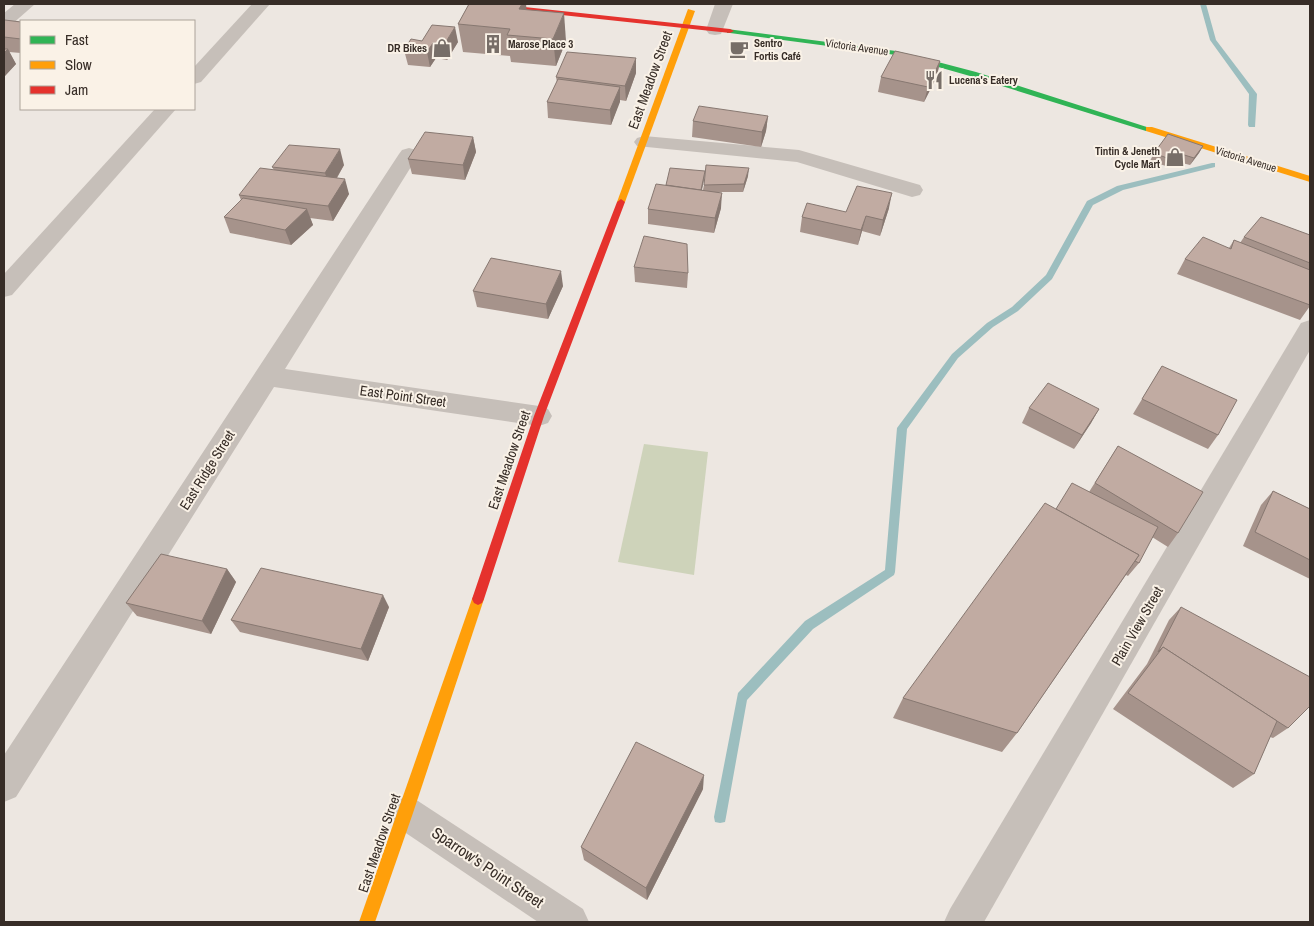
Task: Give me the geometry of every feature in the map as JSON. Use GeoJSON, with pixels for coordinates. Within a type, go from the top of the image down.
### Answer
{"type":"FeatureCollection","features":[{"type":"Feature","properties":{"kind":"street"},"geometry":{"type":"LineString","coordinates":[[4,22],[26,4]]}},
{"type":"Feature","properties":{"kind":"street"},"geometry":{"type":"LineString","coordinates":[[195,77],[261,4]]}},
{"type":"Feature","properties":{"kind":"street","name":"Victoria Avenue"},"geometry":{"type":"LineString","coordinates":[[478,4],[560,8],[686,26],[709,14],[837,44],[896,53],[973,74],[1310,179]]}},
{"type":"Feature","properties":{"kind":"street","name":"East Meadow Street"},"geometry":{"type":"LineString","coordinates":[[367,922],[406,812],[539,416],[644,142],[686,26],[709,14]]}},
{"type":"Feature","properties":{"kind":"street"},"geometry":{"type":"LineString","coordinates":[[896,53],[903,39]]}},
{"type":"Feature","properties":{"kind":"street"},"geometry":{"type":"LineString","coordinates":[[4,289],[165,110]]}},
{"type":"Feature","properties":{"kind":"street"},"geometry":{"type":"LineString","coordinates":[[644,142],[799,156],[912,190]]}},
{"type":"Feature","properties":{"kind":"street","name":"East Ridge Street"},"geometry":{"type":"LineString","coordinates":[[4,785],[142,573],[409,154]]}},
{"type":"Feature","properties":{"kind":"street","name":"Plain View Street"},"geometry":{"type":"LineString","coordinates":[[964,922],[1307,344]]}},
{"type":"Feature","properties":{"kind":"street","name":"East Point Street"},"geometry":{"type":"LineString","coordinates":[[266,376],[539,416]]}},
{"type":"Feature","properties":{"kind":"street","name":"Sparrow's Point Street"},"geometry":{"type":"LineString","coordinates":[[406,812],[570,922]]}},
{"type":"Feature","properties":{"kind":"green space"},"geometry":{"type":"Polygon","coordinates":[[[644,444],[708,452],[694,575],[618,562],[644,444]]]}},
{"type":"Feature","properties":{"kind":"building"},"geometry":{"type":"Polygon","coordinates":[[[469,4],[522,4],[519,9],[564,13],[553,39],[507,35],[510,29],[458,24],[469,4]]]}},
{"type":"Feature","properties":{"kind":"building"},"geometry":{"type":"Polygon","coordinates":[[[4,21],[20,22],[20,39],[4,37],[4,21]]]}},
{"type":"Feature","properties":{"kind":"building"},"geometry":{"type":"Polygon","coordinates":[[[432,25],[455,27],[444,45],[433,43],[427,52],[404,50],[411,39],[422,41],[432,25]]]}},
{"type":"Feature","properties":{"kind":"building"},"geometry":{"type":"Polygon","coordinates":[[[895,51],[940,61],[928,87],[881,77],[895,51]]]}},
{"type":"Feature","properties":{"kind":"building"},"geometry":{"type":"Polygon","coordinates":[[[567,52],[636,58],[625,86],[556,77],[567,52]]]}},
{"type":"Feature","properties":{"kind":"building"},"geometry":{"type":"Polygon","coordinates":[[[558,79],[620,87],[610,110],[547,102],[558,79]]]}},
{"type":"Feature","properties":{"kind":"building"},"geometry":{"type":"Polygon","coordinates":[[[699,106],[768,116],[762,132],[693,121],[699,106]]]}},
{"type":"Feature","properties":{"kind":"building"},"geometry":{"type":"Polygon","coordinates":[[[425,132],[473,137],[463,165],[408,159],[425,132]]]}},
{"type":"Feature","properties":{"kind":"building"},"geometry":{"type":"Polygon","coordinates":[[[1168,134],[1203,146],[1194,158],[1178,153],[1172,160],[1154,153],[1168,134]]]}},
{"type":"Feature","properties":{"kind":"building"},"geometry":{"type":"Polygon","coordinates":[[[289,145],[340,149],[325,173],[272,167],[289,145]]]}},
{"type":"Feature","properties":{"kind":"building"},"geometry":{"type":"Polygon","coordinates":[[[706,165],[749,168],[744,184],[704,185],[706,165]]]}},
{"type":"Feature","properties":{"kind":"building"},"geometry":{"type":"Polygon","coordinates":[[[260,168],[345,179],[328,206],[239,195],[260,168]]]}},
{"type":"Feature","properties":{"kind":"building"},"geometry":{"type":"Polygon","coordinates":[[[670,168],[705,171],[701,190],[666,185],[670,168]]]}},
{"type":"Feature","properties":{"kind":"building"},"geometry":{"type":"Polygon","coordinates":[[[656,184],[722,193],[715,218],[648,209],[656,184]]]}},
{"type":"Feature","properties":{"kind":"building"},"geometry":{"type":"Polygon","coordinates":[[[857,186],[892,193],[883,220],[866,216],[861,230],[802,217],[807,203],[846,212],[857,186]]]}},
{"type":"Feature","properties":{"kind":"building"},"geometry":{"type":"Polygon","coordinates":[[[243,198],[307,209],[285,230],[224,217],[243,198]]]}},
{"type":"Feature","properties":{"kind":"building"},"geometry":{"type":"Polygon","coordinates":[[[1261,217],[1310,235],[1310,263],[1244,237],[1261,217]]]}},
{"type":"Feature","properties":{"kind":"building"},"geometry":{"type":"Polygon","coordinates":[[[644,236],[687,244],[688,273],[634,267],[644,236]]]}},
{"type":"Feature","properties":{"kind":"building"},"geometry":{"type":"Polygon","coordinates":[[[1203,237],[1231,249],[1234,240],[1310,270],[1310,305],[1185,259],[1203,237]]]}},
{"type":"Feature","properties":{"kind":"building"},"geometry":{"type":"Polygon","coordinates":[[[491,258],[561,271],[546,304],[473,291],[491,258]]]}},
{"type":"Feature","properties":{"kind":"building"},"geometry":{"type":"Polygon","coordinates":[[[1162,366],[1237,400],[1218,435],[1142,399],[1162,366]]]}},
{"type":"Feature","properties":{"kind":"building"},"geometry":{"type":"Polygon","coordinates":[[[1048,383],[1099,409],[1082,435],[1029,408],[1048,383]]]}},
{"type":"Feature","properties":{"kind":"building"},"geometry":{"type":"Polygon","coordinates":[[[1118,446],[1203,492],[1178,533],[1095,483],[1118,446]]]}},
{"type":"Feature","properties":{"kind":"building"},"geometry":{"type":"Polygon","coordinates":[[[1072,483],[1158,527],[1139,563],[1135,561],[1139,555],[1056,509],[1072,483]]]}},
{"type":"Feature","properties":{"kind":"building"},"geometry":{"type":"Polygon","coordinates":[[[1273,491],[1310,509],[1310,560],[1255,532],[1273,491]]]}},
{"type":"Feature","properties":{"kind":"building"},"geometry":{"type":"Polygon","coordinates":[[[1045,503],[1139,555],[1017,733],[903,698],[1045,503]]]}},
{"type":"Feature","properties":{"kind":"building"},"geometry":{"type":"Polygon","coordinates":[[[161,554],[227,569],[202,621],[126,603],[161,554]]]}},
{"type":"Feature","properties":{"kind":"building"},"geometry":{"type":"Polygon","coordinates":[[[261,568],[383,595],[361,649],[231,620],[261,568]]]}},
{"type":"Feature","properties":{"kind":"building"},"geometry":{"type":"Polygon","coordinates":[[[1181,607],[1310,677],[1310,706],[1288,728],[1163,647],[1158,652],[1181,607]]]}},
{"type":"Feature","properties":{"kind":"building"},"geometry":{"type":"Polygon","coordinates":[[[1163,647],[1277,721],[1254,774],[1128,693],[1163,647]]]}},
{"type":"Feature","properties":{"kind":"building"},"geometry":{"type":"Polygon","coordinates":[[[636,742],[704,775],[646,888],[581,847],[636,742]]]}},
{"type":"Feature","properties":{"kind":"waterway"},"geometry":{"type":"LineString","coordinates":[[1203,4],[1213,40],[1253,94],[1252,125]]}},
{"type":"Feature","properties":{"kind":"waterway"},"geometry":{"type":"LineString","coordinates":[[720,817],[742,697],[809,625],[890,572],[902,428],[955,356],[990,325],[1015,309],[1049,277],[1090,203],[1120,188],[1212,165]]}},
{"type":"Feature","properties":{"kind":"traffic: fast"},"geometry":{"type":"LineString","coordinates":[[730,31],[896,53],[973,74],[1149,129]]}},
{"type":"Feature","properties":{"kind":"traffic: slow"},"geometry":{"type":"LineString","coordinates":[[621,202],[691,11]]}},
{"type":"Feature","properties":{"kind":"traffic: slow"},"geometry":{"type":"LineString","coordinates":[[1149,129],[1310,179]]}},
{"type":"Feature","properties":{"kind":"traffic: slow"},"geometry":{"type":"LineString","coordinates":[[367,922],[478,599]]}},
{"type":"Feature","properties":{"kind":"traffic: jam"},"geometry":{"type":"LineString","coordinates":[[478,4],[730,31]]}},
{"type":"Feature","properties":{"kind":"traffic: jam"},"geometry":{"type":"LineString","coordinates":[[478,599],[539,416],[621,202]]}},
{"type":"Feature","properties":{"kind":"place","name":"Marose Place 3"},"geometry":{"type":"Point","coordinates":[493,44]}},
{"type":"Feature","properties":{"kind":"place","name":"DR Bikes"},"geometry":{"type":"Point","coordinates":[442,48]}},
{"type":"Feature","properties":{"kind":"place","name":"Sentro Fortis Café"},"geometry":{"type":"Point","coordinates":[739,49]}},
{"type":"Feature","properties":{"kind":"place","name":"Lucena's Eatery"},"geometry":{"type":"Point","coordinates":[934,80]}},
{"type":"Feature","properties":{"kind":"place","name":"Tintin & Jeneth Cycle Mart"},"geometry":{"type":"Point","coordinates":[1175,157]}}]}
